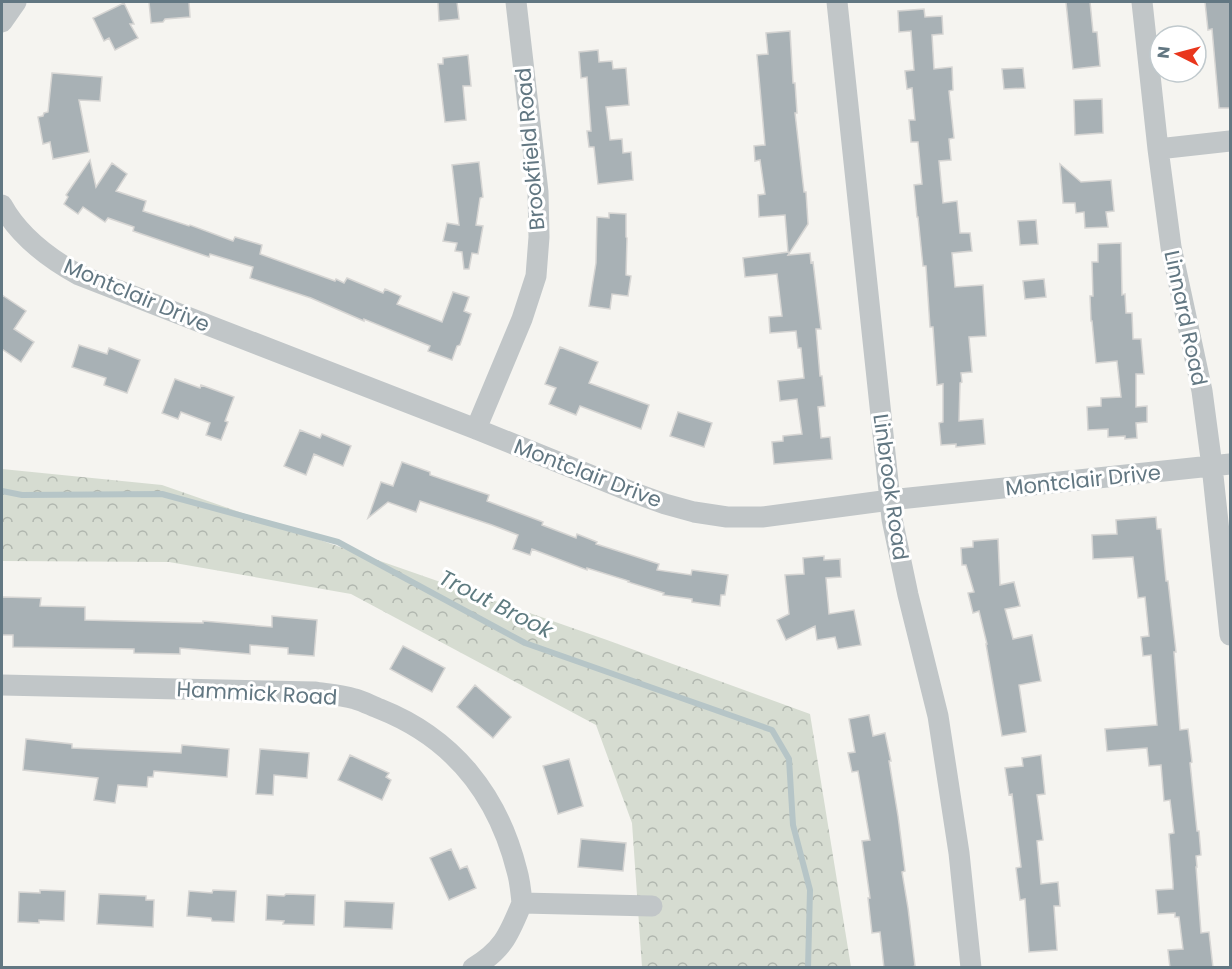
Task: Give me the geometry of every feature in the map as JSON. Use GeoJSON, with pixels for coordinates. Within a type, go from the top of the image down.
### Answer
{"type":"FeatureCollection","features":[{"type":"Feature","properties":{"kind":"street"},"geometry":{"type":"LineString","coordinates":[[2,22],[16,2]]}},
{"type":"Feature","properties":{"kind":"street","name":"Brookfield Road"},"geometry":{"type":"LineString","coordinates":[[476,429],[522,319],[536,276],[539,237],[538,192],[516,2]]}},
{"type":"Feature","properties":{"kind":"street","name":"Linbrook Road"},"geometry":{"type":"LineString","coordinates":[[837,2],[892,519],[938,716],[959,853],[971,968]]}},
{"type":"Feature","properties":{"kind":"street","name":"Linnard Road"},"geometry":{"type":"LineString","coordinates":[[1142,2],[1171,247],[1202,391],[1221,465],[1230,636]]}},
{"type":"Feature","properties":{"kind":"street"},"geometry":{"type":"LineString","coordinates":[[1158,149],[1230,141]]}},
{"type":"Feature","properties":{"kind":"street","name":"Montclair Drive"},"geometry":{"type":"LineString","coordinates":[[2,205],[33,243],[61,265],[79,275],[632,492],[694,512],[727,517],[762,517],[890,500],[1221,465]]}},
{"type":"Feature","properties":{"kind":"street","name":"Hammick Road"},"geometry":{"type":"LineString","coordinates":[[2,685],[314,692],[356,699],[396,715],[429,734],[459,760],[477,781],[507,839],[518,872],[522,903]]}},
{"type":"Feature","properties":{"kind":"street"},"geometry":{"type":"LineString","coordinates":[[473,968],[498,950],[510,931],[522,903],[652,906]]}},
{"type":"Feature","properties":{"kind":"green space"},"geometry":{"type":"Polygon","coordinates":[[[2,469],[162,485],[607,640],[810,714],[851,967],[642,967],[632,823],[596,725],[351,594],[169,562],[2,561],[2,469]]]}},
{"type":"Feature","properties":{"kind":"building"},"geometry":{"type":"Polygon","coordinates":[[[149,2],[189,2],[190,17],[165,19],[163,22],[151,23],[149,2]]]}},
{"type":"Feature","properties":{"kind":"building"},"geometry":{"type":"Polygon","coordinates":[[[438,2],[457,2],[459,19],[439,21],[438,2]]]}},
{"type":"Feature","properties":{"kind":"building"},"geometry":{"type":"Polygon","coordinates":[[[1066,2],[1090,2],[1093,32],[1097,32],[1100,66],[1073,69],[1066,2]]]}},
{"type":"Feature","properties":{"kind":"building"},"geometry":{"type":"Polygon","coordinates":[[[1205,2],[1230,2],[1230,108],[1219,108],[1212,29],[1208,30],[1205,2]]]}},
{"type":"Feature","properties":{"kind":"building"},"geometry":{"type":"Polygon","coordinates":[[[124,3],[134,24],[130,24],[138,38],[115,50],[109,38],[104,41],[93,18],[124,3]]]}},
{"type":"Feature","properties":{"kind":"building"},"geometry":{"type":"Polygon","coordinates":[[[924,9],[925,17],[942,16],[943,34],[932,35],[934,69],[952,67],[953,90],[949,91],[954,138],[949,139],[951,160],[939,161],[943,203],[957,201],[960,233],[970,233],[972,251],[952,253],[955,287],[983,285],[986,336],[969,337],[972,372],[961,373],[959,421],[983,419],[985,444],[956,447],[956,444],[941,445],[939,423],[943,422],[943,384],[937,385],[926,266],[923,266],[914,185],[922,184],[918,142],[911,142],[909,120],[915,120],[912,88],[907,89],[905,71],[914,70],[911,31],[899,32],[898,11],[924,9]]]}},
{"type":"Feature","properties":{"kind":"building"},"geometry":{"type":"Polygon","coordinates":[[[790,31],[797,113],[795,113],[808,224],[788,255],[810,253],[811,263],[813,262],[821,329],[816,329],[825,406],[818,407],[821,438],[830,437],[832,459],[774,464],[772,442],[783,441],[783,436],[802,434],[797,399],[780,401],[778,381],[804,378],[801,348],[798,348],[796,331],[770,333],[769,317],[782,316],[777,274],[745,277],[743,258],[788,252],[785,215],[759,217],[758,195],[765,194],[760,160],[755,161],[754,146],[765,145],[757,55],[768,54],[766,33],[790,31]]]}},
{"type":"Feature","properties":{"kind":"building"},"geometry":{"type":"Polygon","coordinates":[[[598,50],[599,62],[612,61],[613,69],[626,68],[629,105],[606,107],[610,140],[622,139],[623,153],[631,152],[633,180],[598,184],[594,147],[589,147],[587,131],[591,131],[587,77],[581,78],[579,52],[598,50]]]}},
{"type":"Feature","properties":{"kind":"building"},"geometry":{"type":"Polygon","coordinates":[[[468,55],[471,86],[463,86],[466,120],[445,122],[438,64],[443,64],[443,58],[468,55]]]}},
{"type":"Feature","properties":{"kind":"building"},"geometry":{"type":"Polygon","coordinates":[[[1023,68],[1025,88],[1004,89],[1002,69],[1023,68]]]}},
{"type":"Feature","properties":{"kind":"building"},"geometry":{"type":"Polygon","coordinates":[[[52,73],[102,77],[100,101],[79,100],[89,152],[53,159],[50,142],[43,144],[38,117],[48,112],[52,73]]]}},
{"type":"Feature","properties":{"kind":"building"},"geometry":{"type":"Polygon","coordinates":[[[1102,99],[1103,133],[1075,135],[1074,100],[1102,99]]]}},
{"type":"Feature","properties":{"kind":"building"},"geometry":{"type":"Polygon","coordinates":[[[90,160],[96,187],[112,163],[127,174],[116,191],[146,201],[143,211],[233,241],[235,237],[262,245],[260,254],[335,281],[336,279],[344,283],[347,278],[383,293],[385,289],[401,296],[397,304],[442,322],[453,292],[469,297],[464,311],[471,314],[460,345],[457,346],[452,360],[428,351],[430,346],[364,319],[364,321],[311,298],[250,278],[253,267],[210,254],[209,257],[133,231],[134,227],[108,218],[105,222],[83,207],[78,214],[64,204],[68,197],[66,195],[90,160]]]}},
{"type":"Feature","properties":{"kind":"building"},"geometry":{"type":"Polygon","coordinates":[[[479,162],[483,197],[480,198],[476,225],[483,226],[478,254],[472,253],[469,269],[464,269],[462,252],[455,251],[457,243],[443,241],[447,223],[459,225],[452,165],[479,162]]]}},
{"type":"Feature","properties":{"kind":"building"},"geometry":{"type":"Polygon","coordinates":[[[1060,164],[1081,182],[1111,180],[1114,211],[1106,212],[1108,227],[1085,228],[1084,212],[1076,213],[1075,203],[1063,203],[1060,164]]]}},
{"type":"Feature","properties":{"kind":"building"},"geometry":{"type":"Polygon","coordinates":[[[609,213],[626,214],[626,275],[631,276],[628,296],[612,294],[610,309],[589,306],[596,263],[597,217],[609,218],[609,213]]]}},
{"type":"Feature","properties":{"kind":"building"},"geometry":{"type":"Polygon","coordinates":[[[1036,220],[1038,244],[1020,245],[1018,221],[1036,220]]]}},
{"type":"Feature","properties":{"kind":"building"},"geometry":{"type":"Polygon","coordinates":[[[1121,243],[1122,295],[1125,294],[1126,313],[1132,313],[1133,339],[1141,339],[1144,374],[1136,374],[1136,407],[1147,406],[1147,422],[1136,423],[1137,438],[1125,439],[1125,436],[1108,437],[1108,429],[1088,430],[1087,407],[1101,406],[1101,398],[1121,397],[1117,361],[1096,363],[1090,296],[1093,296],[1092,262],[1098,262],[1098,244],[1121,243]]]}},
{"type":"Feature","properties":{"kind":"building"},"geometry":{"type":"Polygon","coordinates":[[[1044,279],[1046,297],[1025,299],[1023,281],[1044,279]]]}},
{"type":"Feature","properties":{"kind":"building"},"geometry":{"type":"Polygon","coordinates":[[[2,295],[26,311],[14,329],[34,342],[21,362],[2,349],[2,295]]]}},
{"type":"Feature","properties":{"kind":"building"},"geometry":{"type":"Polygon","coordinates":[[[79,345],[107,354],[109,348],[140,360],[127,393],[104,385],[106,378],[72,367],[79,345]]]}},
{"type":"Feature","properties":{"kind":"building"},"geometry":{"type":"Polygon","coordinates":[[[560,347],[598,362],[589,383],[649,405],[641,429],[580,406],[576,415],[549,404],[556,388],[545,384],[560,347]]]}},
{"type":"Feature","properties":{"kind":"building"},"geometry":{"type":"Polygon","coordinates":[[[175,379],[200,388],[201,385],[234,397],[221,440],[206,435],[210,423],[181,412],[178,419],[162,413],[175,379]]]}},
{"type":"Feature","properties":{"kind":"building"},"geometry":{"type":"Polygon","coordinates":[[[678,412],[712,423],[704,447],[670,436],[678,412]]]}},
{"type":"Feature","properties":{"kind":"building"},"geometry":{"type":"Polygon","coordinates":[[[300,430],[320,438],[322,434],[351,446],[343,466],[314,454],[306,475],[284,466],[300,430]]]}},
{"type":"Feature","properties":{"kind":"building"},"geometry":{"type":"Polygon","coordinates":[[[402,462],[430,472],[430,475],[489,495],[487,501],[543,522],[542,525],[576,538],[577,534],[597,542],[596,544],[659,564],[657,570],[691,575],[692,570],[728,575],[725,595],[721,595],[720,606],[692,602],[692,599],[663,595],[664,593],[587,568],[587,570],[532,549],[530,555],[513,549],[518,535],[420,501],[416,512],[388,502],[368,518],[381,482],[393,486],[402,462]]]}},
{"type":"Feature","properties":{"kind":"building"},"geometry":{"type":"Polygon","coordinates":[[[1156,517],[1157,529],[1161,529],[1176,652],[1174,652],[1180,730],[1188,729],[1192,762],[1190,763],[1201,855],[1196,856],[1196,867],[1201,933],[1209,932],[1213,968],[1170,968],[1168,950],[1183,949],[1179,917],[1175,917],[1175,913],[1158,914],[1156,890],[1173,889],[1169,834],[1174,833],[1170,800],[1164,801],[1161,765],[1149,766],[1147,748],[1107,751],[1105,729],[1157,725],[1151,655],[1143,656],[1141,637],[1149,636],[1145,597],[1138,598],[1133,557],[1093,559],[1092,535],[1117,534],[1116,520],[1156,517]]]}},
{"type":"Feature","properties":{"kind":"building"},"geometry":{"type":"Polygon","coordinates":[[[998,539],[1000,585],[1014,582],[1020,606],[1005,609],[1013,639],[1032,635],[1041,681],[1019,685],[1026,732],[1002,736],[987,644],[979,611],[973,613],[968,593],[974,592],[966,565],[962,565],[961,548],[973,547],[973,541],[998,539]]]}},
{"type":"Feature","properties":{"kind":"building"},"geometry":{"type":"Polygon","coordinates":[[[824,556],[824,560],[840,559],[841,577],[826,578],[829,614],[854,610],[861,645],[838,649],[835,637],[817,640],[815,626],[786,640],[777,620],[789,614],[785,575],[804,574],[803,558],[824,556]]]}},
{"type":"Feature","properties":{"kind":"building"},"geometry":{"type":"Polygon","coordinates":[[[2,597],[41,598],[40,606],[85,607],[85,620],[203,623],[203,621],[272,627],[272,616],[317,620],[314,656],[288,654],[288,648],[250,645],[250,654],[180,648],[180,654],[134,653],[134,649],[13,647],[13,635],[2,635],[2,597]]]}},
{"type":"Feature","properties":{"kind":"building"},"geometry":{"type":"Polygon","coordinates":[[[403,646],[445,668],[432,692],[390,669],[403,646]]]}},
{"type":"Feature","properties":{"kind":"building"},"geometry":{"type":"Polygon","coordinates":[[[475,685],[511,717],[493,738],[457,707],[475,685]]]}},
{"type":"Feature","properties":{"kind":"building"},"geometry":{"type":"Polygon","coordinates":[[[869,715],[873,736],[885,733],[891,761],[889,761],[905,871],[902,872],[915,966],[909,968],[884,968],[880,932],[872,933],[862,841],[870,840],[858,771],[852,772],[848,753],[855,752],[849,719],[869,715]]]}},
{"type":"Feature","properties":{"kind":"building"},"geometry":{"type":"Polygon","coordinates":[[[26,739],[72,744],[72,748],[181,753],[182,745],[229,749],[227,777],[154,771],[153,777],[148,777],[147,787],[118,785],[115,803],[94,800],[98,778],[23,770],[26,739]]]}},
{"type":"Feature","properties":{"kind":"building"},"geometry":{"type":"Polygon","coordinates":[[[260,749],[309,753],[307,778],[274,775],[273,795],[256,794],[260,749]]]}},
{"type":"Feature","properties":{"kind":"building"},"geometry":{"type":"Polygon","coordinates":[[[350,755],[389,773],[386,777],[391,780],[382,800],[338,780],[350,755]]]}},
{"type":"Feature","properties":{"kind":"building"},"geometry":{"type":"Polygon","coordinates":[[[1041,755],[1045,794],[1037,795],[1043,840],[1037,841],[1041,884],[1058,882],[1060,906],[1054,906],[1057,950],[1029,952],[1025,899],[1020,900],[1016,868],[1021,867],[1012,794],[1009,795],[1005,768],[1023,766],[1022,758],[1041,755]]]}},
{"type":"Feature","properties":{"kind":"building"},"geometry":{"type":"Polygon","coordinates":[[[569,759],[583,806],[558,814],[543,766],[569,759]]]}},
{"type":"Feature","properties":{"kind":"building"},"geometry":{"type":"Polygon","coordinates":[[[581,839],[626,843],[623,871],[578,867],[581,839]]]}},
{"type":"Feature","properties":{"kind":"building"},"geometry":{"type":"Polygon","coordinates":[[[451,849],[460,869],[467,866],[476,888],[449,900],[430,858],[451,849]]]}},
{"type":"Feature","properties":{"kind":"building"},"geometry":{"type":"Polygon","coordinates":[[[40,890],[65,891],[64,921],[18,922],[19,892],[40,893],[40,890]]]}},
{"type":"Feature","properties":{"kind":"building"},"geometry":{"type":"Polygon","coordinates":[[[213,890],[236,891],[234,922],[187,916],[189,891],[212,893],[213,890]]]}},
{"type":"Feature","properties":{"kind":"building"},"geometry":{"type":"Polygon","coordinates":[[[99,894],[146,896],[146,900],[154,900],[153,927],[97,924],[99,894]]]}},
{"type":"Feature","properties":{"kind":"building"},"geometry":{"type":"Polygon","coordinates":[[[286,894],[315,895],[314,925],[283,924],[284,921],[266,920],[267,895],[284,896],[286,894]]]}},
{"type":"Feature","properties":{"kind":"building"},"geometry":{"type":"Polygon","coordinates":[[[345,901],[394,903],[392,929],[344,927],[345,901]]]}},
{"type":"Feature","properties":{"kind":"waterway","name":"Trout Brook"},"geometry":{"type":"LineString","coordinates":[[2,491],[22,495],[162,494],[338,542],[525,643],[772,730],[789,759],[793,825],[810,890],[808,968]]}}]}
